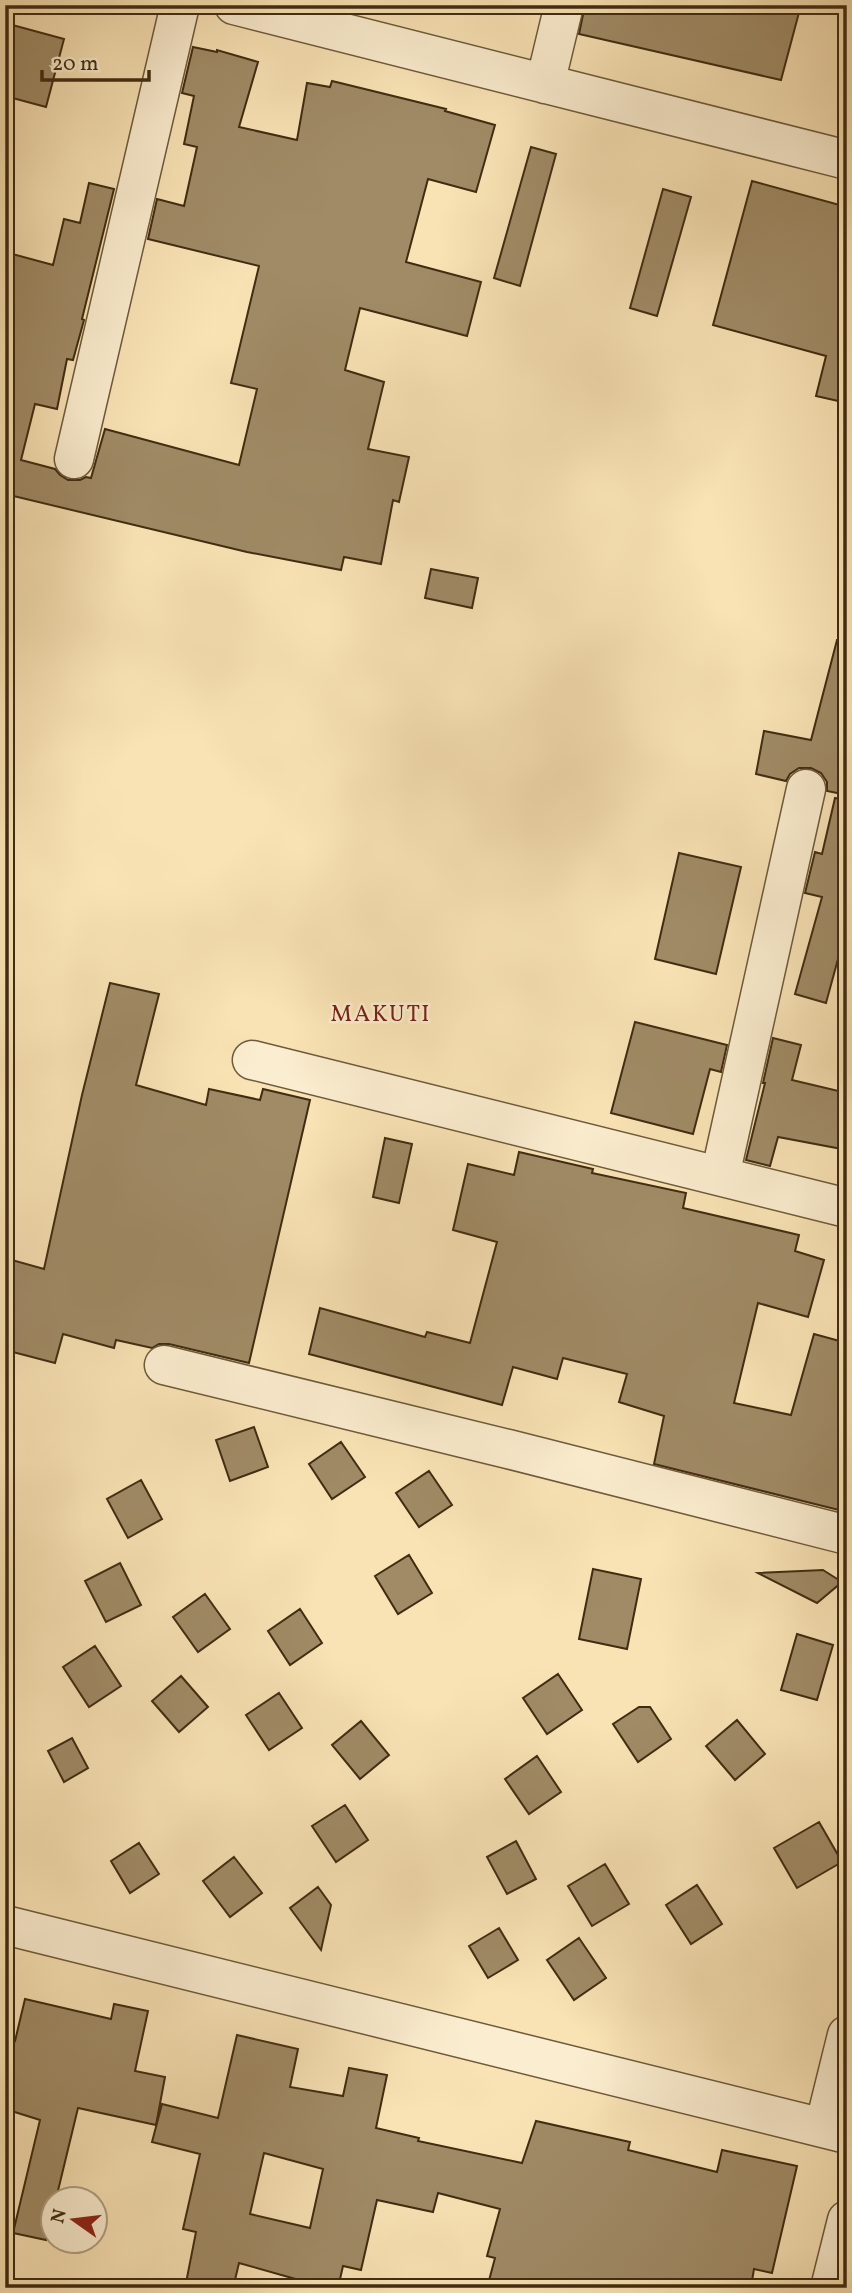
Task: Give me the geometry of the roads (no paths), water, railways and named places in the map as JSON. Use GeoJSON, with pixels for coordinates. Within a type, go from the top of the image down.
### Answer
{"type":"FeatureCollection","features":[{"type":"Feature","properties":{"kind":"street"},"geometry":{"type":"LineString","coordinates":[[74,459],[180,5]]}},
{"type":"Feature","properties":{"kind":"street"},"geometry":{"type":"LineString","coordinates":[[234,5],[847,160]]}},
{"type":"Feature","properties":{"kind":"street"},"geometry":{"type":"LineString","coordinates":[[545,84],[564,5]]}},
{"type":"Feature","properties":{"kind":"street"},"geometry":{"type":"LineString","coordinates":[[720,1177],[806,789]]}},
{"type":"Feature","properties":{"kind":"street"},"geometry":{"type":"LineString","coordinates":[[252,1060],[847,1208]]}},
{"type":"Feature","properties":{"kind":"street"},"geometry":{"type":"LineString","coordinates":[[164,1365],[847,1535]]}},
{"type":"Feature","properties":{"kind":"street"},"geometry":{"type":"LineString","coordinates":[[5,1925],[836,2131],[847,2035]]}},
{"type":"Feature","properties":{"kind":"street"},"geometry":{"type":"LineString","coordinates":[[830,2288],[847,2220]]}},
{"type":"Feature","properties":{"kind":"district","name":"MAKUTI"},"geometry":{"type":"Point","coordinates":[381,1013]}}]}
